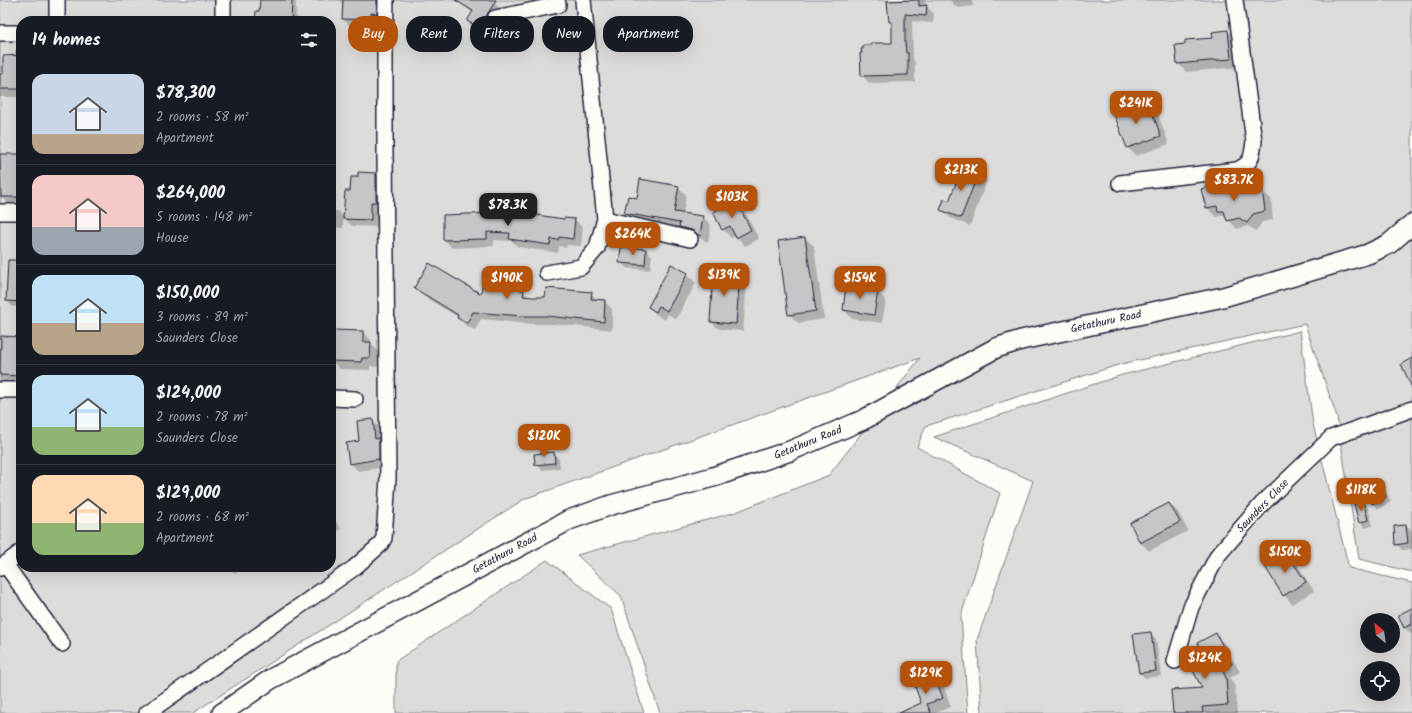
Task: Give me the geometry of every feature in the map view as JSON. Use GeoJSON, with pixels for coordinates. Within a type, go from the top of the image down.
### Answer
{"type":"FeatureCollection","features":[{"type":"Feature","properties":{"kind":"main road","name":"Getathuru Road"},"geometry":{"type":"LineString","coordinates":[[222,713],[271,679],[569,520],[611,505],[713,477],[790,452],[863,420],[996,348],[1021,340],[1223,297],[1348,261],[1368,254],[1388,244],[1412,224]]}},
{"type":"Feature","properties":{"kind":"street"},"geometry":{"type":"LineString","coordinates":[[57,0],[57,16]]}},
{"type":"Feature","properties":{"kind":"street"},"geometry":{"type":"LineString","coordinates":[[223,0],[223,16]]}},
{"type":"Feature","properties":{"kind":"street"},"geometry":{"type":"LineString","coordinates":[[147,713],[354,568],[380,545],[384,538],[388,478],[385,160],[386,0]]}},
{"type":"Feature","properties":{"kind":"street"},"geometry":{"type":"LineString","coordinates":[[506,16],[558,5],[557,0]]}},
{"type":"Feature","properties":{"kind":"street"},"geometry":{"type":"LineString","coordinates":[[547,273],[581,267],[597,248],[605,218],[583,0]]}},
{"type":"Feature","properties":{"kind":"street"},"geometry":{"type":"LineString","coordinates":[[1120,182],[1237,170],[1246,165],[1252,156],[1254,141],[1235,0]]}},
{"type":"Feature","properties":{"kind":"street"},"geometry":{"type":"LineString","coordinates":[[0,33],[16,33]]}},
{"type":"Feature","properties":{"kind":"street"},"geometry":{"type":"LineString","coordinates":[[0,212],[16,212]]}},
{"type":"Feature","properties":{"kind":"street"},"geometry":{"type":"LineString","coordinates":[[605,218],[690,240]]}},
{"type":"Feature","properties":{"kind":"street"},"geometry":{"type":"LineString","coordinates":[[0,390],[16,390]]}},
{"type":"Feature","properties":{"kind":"street"},"geometry":{"type":"LineString","coordinates":[[336,398],[355,399]]}},
{"type":"Feature","properties":{"kind":"street","name":"Saunders Close"},"geometry":{"type":"LineString","coordinates":[[1175,661],[1191,607],[1218,555],[1262,504],[1331,438],[1412,408]]}},
{"type":"Feature","properties":{"kind":"street"},"geometry":{"type":"LineString","coordinates":[[16,556],[3,566],[62,644]]}},
{"type":"Feature","properties":{"kind":"shaded area"},"geometry":{"type":"Polygon","coordinates":[[[0,0],[1412,0],[1412,572],[1359,559],[1337,417],[1305,324],[1121,364],[926,426],[917,447],[1000,493],[961,616],[968,713],[660,713],[621,596],[577,555],[736,512],[829,475],[920,358],[524,499],[193,713],[0,713],[0,0]]]}},
{"type":"Feature","properties":{"kind":"shaded area"},"geometry":{"type":"Polygon","coordinates":[[[1300,331],[1313,424],[1349,568],[1412,583],[1412,713],[982,713],[977,640],[1033,481],[934,437],[1122,375],[1300,331]]]}},
{"type":"Feature","properties":{"kind":"shaded area"},"geometry":{"type":"Polygon","coordinates":[[[547,560],[611,609],[644,713],[396,713],[396,661],[547,560]]]}},
{"type":"Feature","properties":{"kind":"building"},"geometry":{"type":"Polygon","coordinates":[[[260,0],[292,0],[291,16],[256,16],[256,11],[259,11],[260,0]]]}},
{"type":"Feature","properties":{"kind":"building"},"geometry":{"type":"Polygon","coordinates":[[[343,0],[377,0],[377,14],[371,13],[371,16],[348,16],[348,19],[342,19],[343,0]]]}},
{"type":"Feature","properties":{"kind":"building"},"geometry":{"type":"Polygon","coordinates":[[[455,0],[496,0],[486,16],[470,16],[473,11],[455,0]]]}},
{"type":"Feature","properties":{"kind":"building"},"geometry":{"type":"Polygon","coordinates":[[[919,0],[919,6],[927,5],[926,16],[905,14],[905,43],[906,53],[908,53],[908,75],[861,76],[860,53],[862,53],[861,49],[863,49],[863,45],[872,45],[872,43],[892,43],[892,22],[889,22],[887,1],[919,0]]]}},
{"type":"Feature","properties":{"kind":"building"},"geometry":{"type":"Polygon","coordinates":[[[470,16],[470,23],[467,21],[470,16]]]}},
{"type":"Feature","properties":{"kind":"building"},"geometry":{"type":"Polygon","coordinates":[[[1228,30],[1231,59],[1177,64],[1175,45],[1185,44],[1185,40],[1213,38],[1212,32],[1228,30]]]}},
{"type":"Feature","properties":{"kind":"building"},"geometry":{"type":"Polygon","coordinates":[[[16,55],[16,89],[0,89],[0,74],[3,74],[3,56],[16,55]]]}},
{"type":"Feature","properties":{"kind":"building"},"geometry":{"type":"Polygon","coordinates":[[[1130,102],[1134,113],[1150,107],[1161,136],[1127,148],[1112,109],[1130,102]]]}},
{"type":"Feature","properties":{"kind":"building"},"geometry":{"type":"Polygon","coordinates":[[[0,154],[16,154],[16,197],[1,197],[0,154]]]}},
{"type":"Feature","properties":{"kind":"building"},"geometry":{"type":"Polygon","coordinates":[[[963,165],[979,171],[961,218],[940,210],[944,199],[949,201],[963,165]]]}},
{"type":"Feature","properties":{"kind":"building"},"geometry":{"type":"Polygon","coordinates":[[[358,172],[376,173],[376,202],[371,202],[371,220],[343,219],[345,191],[350,191],[351,177],[358,177],[358,172]]]}},
{"type":"Feature","properties":{"kind":"building"},"geometry":{"type":"Polygon","coordinates":[[[640,179],[679,186],[674,212],[703,216],[700,236],[692,230],[679,227],[680,223],[624,213],[628,196],[637,198],[640,179]]]}},
{"type":"Feature","properties":{"kind":"building"},"geometry":{"type":"Polygon","coordinates":[[[1229,182],[1233,192],[1262,189],[1265,211],[1253,214],[1247,223],[1239,218],[1227,221],[1224,211],[1218,211],[1217,206],[1206,208],[1201,189],[1229,182]]]}},
{"type":"Feature","properties":{"kind":"building"},"geometry":{"type":"Polygon","coordinates":[[[736,200],[751,230],[736,238],[730,226],[722,230],[713,212],[736,200]]]}},
{"type":"Feature","properties":{"kind":"building"},"geometry":{"type":"Polygon","coordinates":[[[493,211],[516,212],[564,219],[575,219],[573,239],[559,237],[558,240],[551,239],[550,245],[509,239],[510,233],[487,232],[487,239],[443,240],[443,215],[493,213],[493,211]]]}},
{"type":"Feature","properties":{"kind":"building"},"geometry":{"type":"Polygon","coordinates":[[[805,237],[816,311],[788,315],[778,241],[805,237]]]}},
{"type":"Feature","properties":{"kind":"building"},"geometry":{"type":"Polygon","coordinates":[[[621,247],[646,249],[645,265],[619,263],[621,247]]]}},
{"type":"Feature","properties":{"kind":"building"},"geometry":{"type":"Polygon","coordinates":[[[8,260],[16,260],[16,302],[6,301],[8,260]]]}},
{"type":"Feature","properties":{"kind":"building"},"geometry":{"type":"Polygon","coordinates":[[[429,263],[481,294],[482,286],[524,290],[523,296],[533,297],[545,297],[546,288],[592,292],[591,299],[605,300],[604,322],[547,316],[523,316],[473,312],[467,323],[457,318],[458,315],[414,288],[429,263]]]}},
{"type":"Feature","properties":{"kind":"building"},"geometry":{"type":"Polygon","coordinates":[[[671,264],[688,273],[667,311],[659,306],[656,312],[648,307],[671,264]]]}},
{"type":"Feature","properties":{"kind":"building"},"geometry":{"type":"Polygon","coordinates":[[[710,272],[740,274],[736,324],[710,322],[712,288],[709,288],[710,272]]]}},
{"type":"Feature","properties":{"kind":"building"},"geometry":{"type":"Polygon","coordinates":[[[846,286],[878,291],[874,315],[843,310],[846,286]]]}},
{"type":"Feature","properties":{"kind":"building"},"geometry":{"type":"Polygon","coordinates":[[[336,330],[363,331],[363,342],[371,342],[370,358],[362,358],[361,362],[336,361],[336,330]]]}},
{"type":"Feature","properties":{"kind":"building"},"geometry":{"type":"Polygon","coordinates":[[[1,336],[16,337],[16,376],[0,375],[1,336]]]}},
{"type":"Feature","properties":{"kind":"building"},"geometry":{"type":"Polygon","coordinates":[[[1412,358],[1412,388],[1401,364],[1412,358]]]}},
{"type":"Feature","properties":{"kind":"building"},"geometry":{"type":"Polygon","coordinates":[[[373,419],[375,439],[379,438],[379,459],[349,464],[346,443],[359,441],[357,421],[373,419]]]}},
{"type":"Feature","properties":{"kind":"building"},"geometry":{"type":"Polygon","coordinates":[[[554,452],[555,463],[535,465],[534,454],[554,452]]]}},
{"type":"Feature","properties":{"kind":"building"},"geometry":{"type":"Polygon","coordinates":[[[1380,485],[1386,497],[1372,504],[1366,492],[1380,485]]]}},
{"type":"Feature","properties":{"kind":"building"},"geometry":{"type":"Polygon","coordinates":[[[1363,501],[1368,520],[1359,523],[1354,504],[1363,501]]]}},
{"type":"Feature","properties":{"kind":"building"},"geometry":{"type":"Polygon","coordinates":[[[1169,503],[1180,522],[1140,543],[1130,523],[1169,503]]]}},
{"type":"Feature","properties":{"kind":"building"},"geometry":{"type":"Polygon","coordinates":[[[1406,525],[1408,543],[1395,545],[1394,526],[1406,525]]]}},
{"type":"Feature","properties":{"kind":"building"},"geometry":{"type":"Polygon","coordinates":[[[1286,552],[1306,582],[1283,596],[1264,565],[1286,552]]]}},
{"type":"Feature","properties":{"kind":"building"},"geometry":{"type":"Polygon","coordinates":[[[1412,608],[1412,624],[1404,628],[1400,619],[1400,614],[1412,608]]]}},
{"type":"Feature","properties":{"kind":"building"},"geometry":{"type":"Polygon","coordinates":[[[1151,632],[1156,671],[1139,673],[1133,634],[1151,632]]]}},
{"type":"Feature","properties":{"kind":"building"},"geometry":{"type":"Polygon","coordinates":[[[1216,633],[1232,664],[1222,669],[1226,678],[1228,705],[1202,707],[1203,713],[1173,713],[1171,690],[1202,688],[1190,665],[1205,657],[1197,643],[1216,633]]]}},
{"type":"Feature","properties":{"kind":"building"},"geometry":{"type":"Polygon","coordinates":[[[934,675],[943,698],[927,704],[931,713],[899,713],[921,703],[914,684],[934,675]]]}}]}
